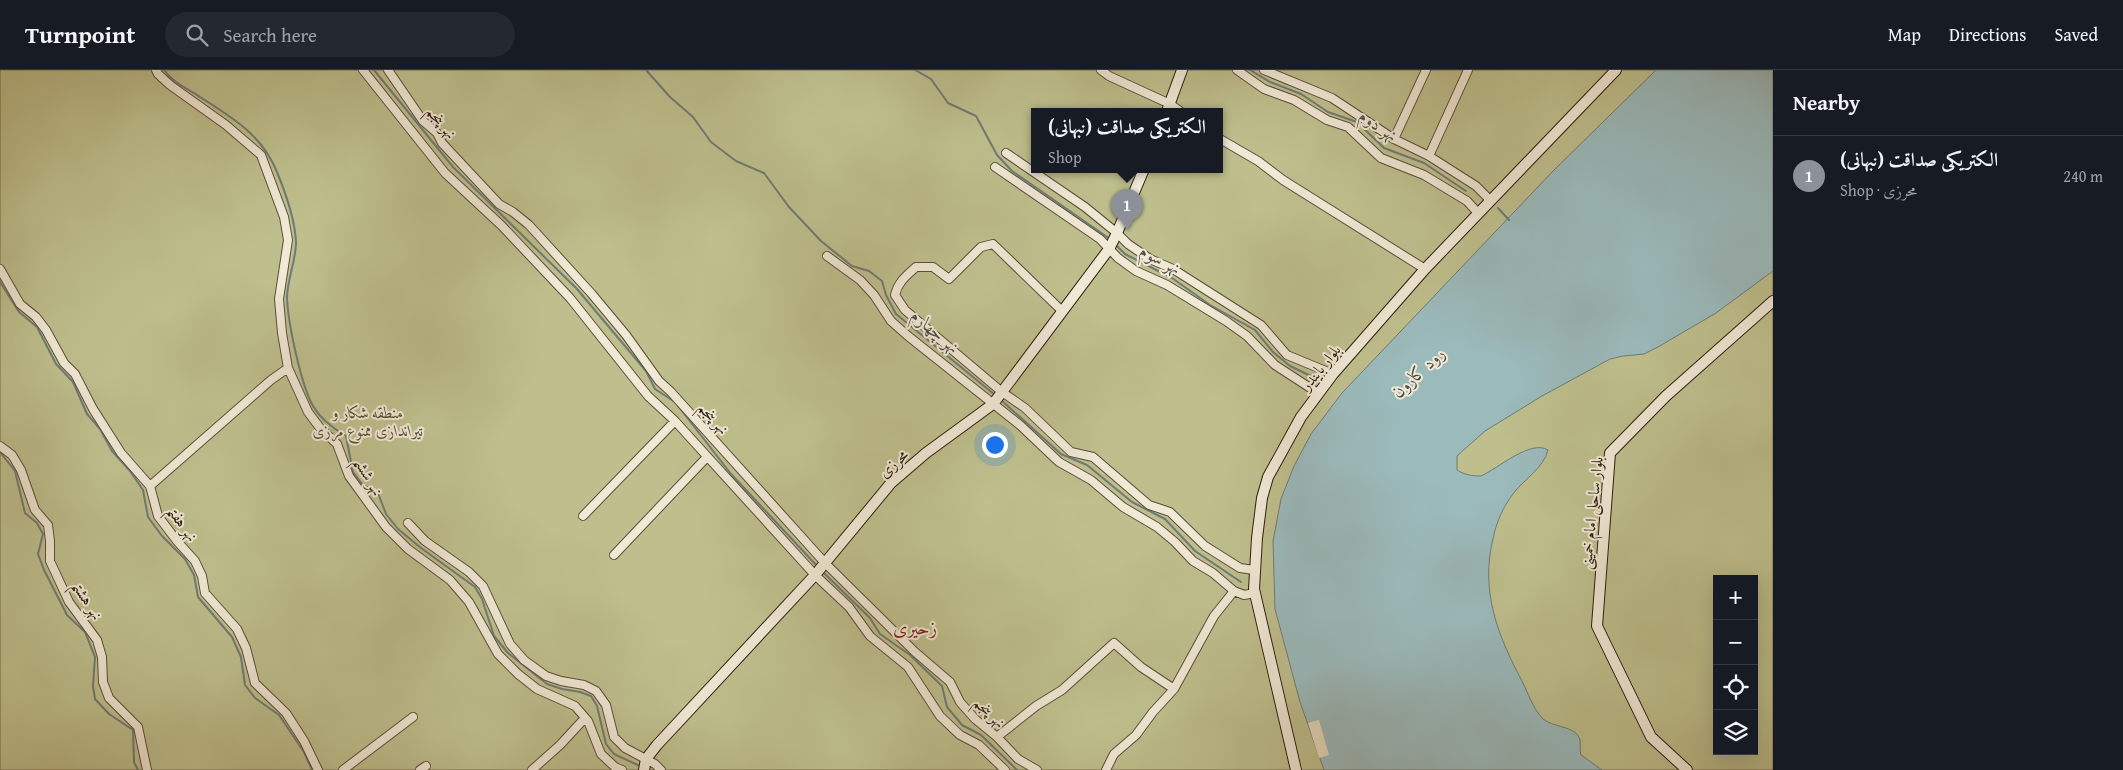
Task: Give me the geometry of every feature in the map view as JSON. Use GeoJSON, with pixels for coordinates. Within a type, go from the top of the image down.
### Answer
{"type":"FeatureCollection","features":[{"type":"Feature","properties":{"kind":"street","name":"نهر ششم"},"geometry":{"type":"LineString","coordinates":[[156,70],[170,85],[226,125],[261,155],[284,217],[288,240],[279,299],[288,368],[308,412],[320,428],[337,444],[349,476],[386,527],[408,548],[450,580],[469,602],[498,654],[518,674],[537,689],[575,706],[585,718],[600,754],[615,767],[622,770]]}},
{"type":"Feature","properties":{"kind":"street","name":"نهر پنجم"},"geometry":{"type":"LineString","coordinates":[[363,70],[445,173],[502,224],[558,284],[648,396],[675,421],[707,458],[820,569],[950,682],[960,702],[975,719],[997,737],[1018,759],[1037,770]]}},
{"type":"Feature","properties":{"kind":"street","name":"نهر پنجم"},"geometry":{"type":"LineString","coordinates":[[388,70],[424,121],[437,133],[442,143],[499,204],[529,225],[591,293],[626,335],[659,381],[671,392],[820,569],[870,636],[908,667],[940,716],[960,735],[979,745],[1005,770]]}},
{"type":"Feature","properties":{"kind":"street"},"geometry":{"type":"LineString","coordinates":[[1101,70],[1168,108],[1182,70]]}},
{"type":"Feature","properties":{"kind":"street"},"geometry":{"type":"LineString","coordinates":[[1237,70],[1264,89],[1294,100],[1327,120],[1348,127],[1381,158],[1424,175],[1467,201],[1478,213]]}},
{"type":"Feature","properties":{"kind":"street"},"geometry":{"type":"LineString","coordinates":[[1264,70],[1332,98],[1394,139],[1429,156],[1476,186],[1490,200]]}},
{"type":"Feature","properties":{"kind":"street"},"geometry":{"type":"LineString","coordinates":[[1394,139],[1426,70]]}},
{"type":"Feature","properties":{"kind":"street"},"geometry":{"type":"LineString","coordinates":[[1429,156],[1468,70]]}},
{"type":"Feature","properties":{"kind":"street","name":"بلوار بایندر"},"geometry":{"type":"LineString","coordinates":[[1296,770],[1255,593],[1254,570],[1262,498],[1268,477],[1301,417],[1333,374],[1425,269],[1616,70]]}},
{"type":"Feature","properties":{"kind":"street"},"geometry":{"type":"LineString","coordinates":[[1223,141],[1258,161],[1283,180],[1425,269]]}},
{"type":"Feature","properties":{"kind":"street"},"geometry":{"type":"LineString","coordinates":[[1006,153],[1113,241],[1118,258],[1136,271],[1166,285],[1226,321],[1247,336],[1275,365],[1318,393]]}},
{"type":"Feature","properties":{"kind":"street"},"geometry":{"type":"LineString","coordinates":[[996,167],[1092,233],[1113,241],[1128,244],[1150,259],[1172,269],[1261,326],[1287,355],[1333,374]]}},
{"type":"Feature","properties":{"kind":"street","name":"محرزی"},"geometry":{"type":"LineString","coordinates":[[645,764],[657,745],[820,569],[891,483],[926,453],[998,398],[1113,241],[1142,173]]}},
{"type":"Feature","properties":{"kind":"street"},"geometry":{"type":"LineString","coordinates":[[1061,310],[993,244],[981,247],[949,279],[933,268],[916,267],[902,279],[897,286],[895,295],[905,310],[998,398],[1020,425],[1060,462],[1091,480],[1123,507],[1157,527],[1193,561],[1213,572],[1234,592],[1244,595],[1255,593]]}},
{"type":"Feature","properties":{"kind":"street"},"geometry":{"type":"LineString","coordinates":[[827,256],[860,280],[874,296],[891,321],[908,336],[998,398],[1025,408],[1071,452],[1093,457],[1149,505],[1170,512],[1205,546],[1240,568],[1254,570]]}},
{"type":"Feature","properties":{"kind":"street","name":"نهر هفتم"},"geometry":{"type":"LineString","coordinates":[[0,269],[20,304],[36,317],[46,330],[64,363],[75,374],[93,409],[121,453],[150,486],[158,516],[177,541],[195,560],[202,576],[205,593],[237,628],[246,648],[255,683],[286,713],[304,741],[318,770]]}},
{"type":"Feature","properties":{"kind":"street","name":"بلوار ساحلی امام خمینی"},"geometry":{"type":"LineString","coordinates":[[1687,770],[1650,737],[1597,626],[1610,453],[1666,396],[1773,301]]}},
{"type":"Feature","properties":{"kind":"street"},"geometry":{"type":"LineString","coordinates":[[150,486],[271,380],[288,368]]}},
{"type":"Feature","properties":{"kind":"street"},"geometry":{"type":"LineString","coordinates":[[583,516],[675,421]]}},
{"type":"Feature","properties":{"kind":"street","name":"نهر هشتم"},"geometry":{"type":"LineString","coordinates":[[0,446],[12,456],[21,470],[35,510],[48,525],[50,561],[69,602],[97,640],[102,657],[103,682],[109,698],[138,727],[146,770]]}},
{"type":"Feature","properties":{"kind":"street"},"geometry":{"type":"LineString","coordinates":[[614,556],[707,458]]}},
{"type":"Feature","properties":{"kind":"street"},"geometry":{"type":"LineString","coordinates":[[408,523],[425,541],[469,572],[483,586],[510,644],[524,660],[546,676],[584,685],[596,691],[606,705],[614,737],[645,764],[656,764],[661,770]]}},
{"type":"Feature","properties":{"kind":"street"},"geometry":{"type":"LineString","coordinates":[[1106,770],[1114,754],[1136,735],[1153,712],[1174,689],[1214,616],[1234,592]]}},
{"type":"Feature","properties":{"kind":"street"},"geometry":{"type":"LineString","coordinates":[[997,737],[1036,706],[1062,690],[1114,643],[1141,667],[1174,689]]}},
{"type":"Feature","properties":{"kind":"street"},"geometry":{"type":"LineString","coordinates":[[343,770],[413,717]]}},
{"type":"Feature","properties":{"kind":"street"},"geometry":{"type":"LineString","coordinates":[[532,770],[560,745],[585,718]]}},
{"type":"Feature","properties":{"kind":"green space","name":"منطقه شکار و تیراندازی ممنوع مرزی"},"geometry":{"type":"Polygon","coordinates":[[[0,70],[1773,70],[1773,770],[0,770],[0,70]]]}},
{"type":"Feature","properties":{"kind":"water","name":"رود کارون"},"geometry":{"type":"Polygon","coordinates":[[[1656,70],[1773,70],[1773,271],[1716,313],[1658,347],[1644,354],[1610,359],[1542,396],[1485,431],[1457,456],[1457,470],[1469,475],[1481,476],[1514,456],[1533,448],[1548,450],[1542,462],[1509,499],[1498,521],[1490,558],[1490,595],[1499,630],[1536,710],[1546,721],[1569,729],[1578,735],[1581,755],[1602,770],[1324,770],[1300,702],[1275,609],[1273,541],[1281,499],[1294,466],[1311,434],[1342,393],[1553,171],[1656,70]]]}},
{"type":"Feature","properties":{"kind":"pier"},"geometry":{"type":"Polygon","coordinates":[[[1319,720],[1329,755],[1319,758],[1308,723],[1319,720]]]}},
{"type":"Feature","properties":{"kind":"waterway"},"geometry":{"type":"LineString","coordinates":[[164,70],[176,82],[224,112],[245,128],[271,159],[284,189],[294,224],[296,249],[288,284],[287,298],[300,369],[308,396],[319,415],[346,436],[353,472],[362,484],[378,493],[386,514],[398,529],[475,587],[482,599],[494,636],[508,653],[547,684],[591,696],[597,706],[606,744],[614,754],[640,766]]}},
{"type":"Feature","properties":{"kind":"waterway"},"geometry":{"type":"LineString","coordinates":[[374,70],[453,167],[577,289],[646,371],[655,389],[675,402],[731,474],[818,567]]}},
{"type":"Feature","properties":{"kind":"waterway","name":"نهر چهارم"},"geometry":{"type":"LineString","coordinates":[[646,70],[670,97],[693,117],[711,142],[736,161],[764,173],[789,207],[821,241],[852,266],[869,271],[882,281],[886,295],[896,314],[995,395]]}},
{"type":"Feature","properties":{"kind":"waterway","name":"نهر سوم"},"geometry":{"type":"LineString","coordinates":[[915,70],[931,79],[948,103],[976,116],[997,155],[1012,171],[1110,239]]}},
{"type":"Feature","properties":{"kind":"waterway","name":"نهر دوم"},"geometry":{"type":"LineString","coordinates":[[1250,70],[1270,82],[1301,94],[1328,112],[1357,122],[1384,148],[1424,163],[1466,191]]}},
{"type":"Feature","properties":{"kind":"waterway"},"geometry":{"type":"LineString","coordinates":[[1498,208],[1509,220]]}},
{"type":"Feature","properties":{"kind":"waterway","name":"نهر سوم"},"geometry":{"type":"LineString","coordinates":[[1115,244],[1125,254],[1172,278],[1210,305],[1255,330],[1273,352],[1290,366],[1319,380]]}},
{"type":"Feature","properties":{"kind":"waterway"},"geometry":{"type":"LineString","coordinates":[[0,282],[19,312],[37,327],[56,364],[73,382],[87,414],[100,429],[112,451],[130,471],[143,490],[148,517],[162,536],[185,559],[194,575],[198,597],[232,637],[241,657],[245,685],[255,698],[279,715],[304,752],[312,770]]}},
{"type":"Feature","properties":{"kind":"waterway","name":"نهر چهارم"},"geometry":{"type":"LineString","coordinates":[[1000,399],[1061,454],[1087,465],[1132,502],[1165,519],[1195,551],[1241,582]]}},
{"type":"Feature","properties":{"kind":"waterway"},"geometry":{"type":"LineString","coordinates":[[0,452],[15,471],[25,513],[37,523],[43,534],[38,554],[44,570],[67,615],[85,632],[95,657],[93,686],[95,699],[109,714],[133,730],[134,762],[138,770]]}},
{"type":"Feature","properties":{"kind":"waterway"},"geometry":{"type":"LineString","coordinates":[[823,572],[870,618],[880,634],[910,655],[942,686],[947,707],[962,725],[981,735],[1017,770]]}},
{"type":"Feature","properties":{"kind":"place","name":"الکتریکی صداقت (نبهانی)"},"geometry":{"type":"Point","coordinates":[1127,230]}},
{"type":"Feature","properties":{"kind":"district","name":"زحیری"},"geometry":{"type":"Point","coordinates":[915,627]}}]}
